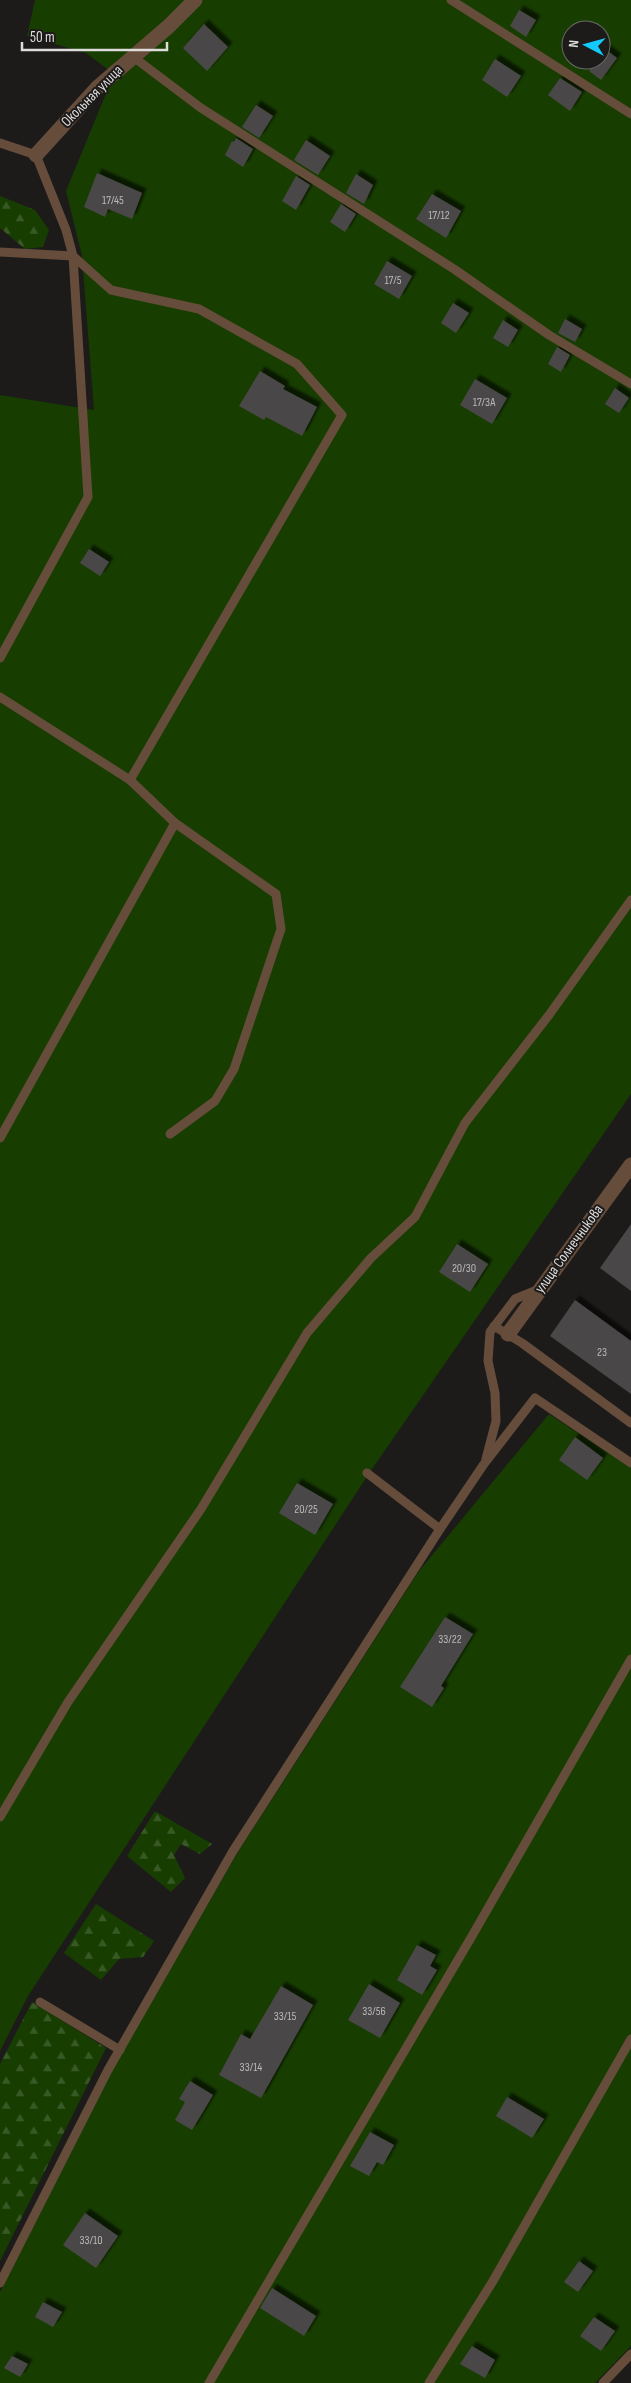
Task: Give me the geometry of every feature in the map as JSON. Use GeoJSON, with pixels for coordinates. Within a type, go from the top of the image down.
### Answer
{"type":"FeatureCollection","features":[{"type":"Feature","properties":{"kind":"street","name":"Окольная улица"},"geometry":{"type":"LineString","coordinates":[[36,155],[97,88],[169,26],[195,0]]}},
{"type":"Feature","properties":{"kind":"street","name":"улица Солнечникова"},"geometry":{"type":"LineString","coordinates":[[508,1334],[631,1165]]}},
{"type":"Feature","properties":{"kind":"lane"},"geometry":{"type":"LineString","coordinates":[[451,0],[631,114]]}},
{"type":"Feature","properties":{"kind":"lane"},"geometry":{"type":"LineString","coordinates":[[132,56],[201,108],[454,269],[548,335],[631,384]]}},
{"type":"Feature","properties":{"kind":"lane"},"geometry":{"type":"LineString","coordinates":[[0,143],[36,155],[66,230],[74,256],[88,496],[0,658]]}},
{"type":"Feature","properties":{"kind":"lane"},"geometry":{"type":"LineString","coordinates":[[0,252],[74,256],[111,290],[199,309],[297,364],[342,415],[130,780]]}},
{"type":"Feature","properties":{"kind":"lane"},"geometry":{"type":"LineString","coordinates":[[0,697],[130,780],[175,823],[276,894],[281,930],[234,1069],[214,1101],[170,1134]]}},
{"type":"Feature","properties":{"kind":"lane"},"geometry":{"type":"LineString","coordinates":[[0,1138],[175,823]]}},
{"type":"Feature","properties":{"kind":"lane"},"geometry":{"type":"LineString","coordinates":[[0,1816],[68,1702],[202,1509],[307,1333],[371,1258],[415,1217],[465,1123],[549,1015],[631,900]]}},
{"type":"Feature","properties":{"kind":"lane"},"geometry":{"type":"LineString","coordinates":[[484,1464],[496,1421],[495,1393],[488,1361],[490,1332],[515,1299],[540,1289]]}},
{"type":"Feature","properties":{"kind":"lane"},"geometry":{"type":"LineString","coordinates":[[494,1326],[508,1334],[631,1423]]}},
{"type":"Feature","properties":{"kind":"lane"},"geometry":{"type":"LineString","coordinates":[[0,2283],[3,2269],[120,2050],[233,1851],[440,1529],[484,1464],[535,1398],[631,1463]]}},
{"type":"Feature","properties":{"kind":"lane"},"geometry":{"type":"LineString","coordinates":[[367,1474],[440,1529]]}},
{"type":"Feature","properties":{"kind":"lane"},"geometry":{"type":"LineString","coordinates":[[209,2383],[472,1936],[631,1659]]}},
{"type":"Feature","properties":{"kind":"lane"},"geometry":{"type":"LineString","coordinates":[[40,2002],[120,2050]]}},
{"type":"Feature","properties":{"kind":"lane"},"geometry":{"type":"LineString","coordinates":[[430,2383],[493,2281],[631,2039]]}},
{"type":"Feature","properties":{"kind":"lane"},"geometry":{"type":"LineString","coordinates":[[603,2383],[631,2354]]}},
{"type":"Feature","properties":{"kind":"green space"},"geometry":{"type":"Polygon","coordinates":[[[35,0],[631,0],[631,1094],[368,1475],[28,1996],[0,2051],[0,395],[94,410],[82,256],[66,191],[114,74],[86,53],[27,36],[35,0]]]}},
{"type":"Feature","properties":{"kind":"green space"},"geometry":{"type":"Polygon","coordinates":[[[0,196],[35,210],[49,230],[43,247],[25,249],[0,228],[0,196]]]}},
{"type":"Feature","properties":{"kind":"green space"},"geometry":{"type":"Polygon","coordinates":[[[549,1414],[631,1468],[631,2346],[595,2383],[0,2383],[0,2292],[111,2072],[238,1852],[419,1571],[549,1414]]]}},
{"type":"Feature","properties":{"kind":"green space"},"geometry":{"type":"Polygon","coordinates":[[[155,1811],[212,1844],[200,1854],[181,1844],[174,1855],[185,1878],[171,1892],[127,1856],[155,1811]]]}},
{"type":"Feature","properties":{"kind":"green space"},"geometry":{"type":"Polygon","coordinates":[[[96,1904],[154,1941],[143,1957],[119,1959],[101,1980],[64,1953],[96,1904]]]}},
{"type":"Feature","properties":{"kind":"green space"},"geometry":{"type":"Polygon","coordinates":[[[32,2002],[106,2048],[0,2261],[0,2064],[32,2002]]]}},
{"type":"Feature","properties":{"kind":"building"},"geometry":{"type":"Polygon","coordinates":[[[519,10],[536,20],[526,37],[510,26],[519,10]]]}},
{"type":"Feature","properties":{"kind":"building"},"geometry":{"type":"Polygon","coordinates":[[[204,24],[228,47],[207,71],[183,48],[204,24]]]}},
{"type":"Feature","properties":{"kind":"building"},"geometry":{"type":"Polygon","coordinates":[[[611,54],[617,58],[611,66],[611,54]]]}},
{"type":"Feature","properties":{"kind":"building"},"geometry":{"type":"Polygon","coordinates":[[[495,59],[521,76],[507,97],[482,80],[495,59]]]}},
{"type":"Feature","properties":{"kind":"building"},"geometry":{"type":"Polygon","coordinates":[[[590,70],[608,70],[601,80],[590,70]]]}},
{"type":"Feature","properties":{"kind":"building"},"geometry":{"type":"Polygon","coordinates":[[[560,78],[582,92],[570,111],[548,95],[560,78]]]}},
{"type":"Feature","properties":{"kind":"building"},"geometry":{"type":"Polygon","coordinates":[[[256,105],[273,116],[259,138],[242,127],[256,105]]]}},
{"type":"Feature","properties":{"kind":"building"},"geometry":{"type":"Polygon","coordinates":[[[236,138],[253,149],[243,167],[225,155],[232,141],[234,142],[236,138]]]}},
{"type":"Feature","properties":{"kind":"building"},"geometry":{"type":"Polygon","coordinates":[[[306,140],[330,156],[318,175],[294,160],[306,140]]]}},
{"type":"Feature","properties":{"kind":"building"},"geometry":{"type":"Polygon","coordinates":[[[97,173],[142,193],[132,219],[108,209],[105,217],[84,207],[97,173]]]}},
{"type":"Feature","properties":{"kind":"building"},"geometry":{"type":"Polygon","coordinates":[[[356,174],[373,185],[364,204],[346,193],[356,174]]]}},
{"type":"Feature","properties":{"kind":"building"},"geometry":{"type":"Polygon","coordinates":[[[296,176],[310,185],[296,210],[282,201],[296,176]]]}},
{"type":"Feature","properties":{"kind":"building"},"geometry":{"type":"Polygon","coordinates":[[[432,194],[461,211],[446,238],[416,219],[432,194]]]}},
{"type":"Feature","properties":{"kind":"building"},"geometry":{"type":"Polygon","coordinates":[[[341,204],[356,214],[345,232],[330,222],[341,204]]]}},
{"type":"Feature","properties":{"kind":"building"},"geometry":{"type":"Polygon","coordinates":[[[387,261],[412,276],[399,299],[374,284],[387,261]]]}},
{"type":"Feature","properties":{"kind":"building"},"geometry":{"type":"Polygon","coordinates":[[[453,303],[469,313],[456,333],[441,323],[453,303]]]}},
{"type":"Feature","properties":{"kind":"building"},"geometry":{"type":"Polygon","coordinates":[[[565,319],[582,329],[575,342],[558,333],[565,319]]]}},
{"type":"Feature","properties":{"kind":"building"},"geometry":{"type":"Polygon","coordinates":[[[503,320],[518,330],[508,347],[493,338],[503,320]]]}},
{"type":"Feature","properties":{"kind":"building"},"geometry":{"type":"Polygon","coordinates":[[[557,347],[570,355],[561,372],[548,364],[557,347]]]}},
{"type":"Feature","properties":{"kind":"building"},"geometry":{"type":"Polygon","coordinates":[[[260,371],[285,386],[283,389],[317,407],[302,436],[266,417],[264,420],[239,406],[260,371]]]}},
{"type":"Feature","properties":{"kind":"building"},"geometry":{"type":"Polygon","coordinates":[[[475,379],[507,398],[492,424],[460,405],[475,379]]]}},
{"type":"Feature","properties":{"kind":"building"},"geometry":{"type":"Polygon","coordinates":[[[615,388],[629,398],[619,413],[605,404],[615,388]]]}},
{"type":"Feature","properties":{"kind":"building"},"geometry":{"type":"Polygon","coordinates":[[[89,549],[109,562],[100,576],[80,563],[89,549]]]}},
{"type":"Feature","properties":{"kind":"building"},"geometry":{"type":"Polygon","coordinates":[[[631,1224],[631,1291],[600,1268],[631,1224]]]}},
{"type":"Feature","properties":{"kind":"building"},"geometry":{"type":"Polygon","coordinates":[[[457,1244],[488,1264],[470,1292],[439,1272],[457,1244]]]}},
{"type":"Feature","properties":{"kind":"building"},"geometry":{"type":"Polygon","coordinates":[[[575,1300],[631,1341],[631,1394],[550,1336],[575,1300]]]}},
{"type":"Feature","properties":{"kind":"building"},"geometry":{"type":"Polygon","coordinates":[[[575,1437],[603,1458],[587,1480],[559,1460],[575,1437]]]}},
{"type":"Feature","properties":{"kind":"building"},"geometry":{"type":"Polygon","coordinates":[[[297,1483],[333,1504],[315,1535],[279,1513],[297,1483]]]}},
{"type":"Feature","properties":{"kind":"building"},"geometry":{"type":"Polygon","coordinates":[[[445,1617],[473,1634],[441,1686],[444,1688],[432,1707],[400,1687],[445,1617]]]}},
{"type":"Feature","properties":{"kind":"building"},"geometry":{"type":"Polygon","coordinates":[[[417,1945],[436,1955],[430,1966],[437,1970],[422,1995],[397,1980],[417,1945]]]}},
{"type":"Feature","properties":{"kind":"building"},"geometry":{"type":"Polygon","coordinates":[[[369,1984],[400,2003],[380,2038],[348,2020],[369,1984]]]}},
{"type":"Feature","properties":{"kind":"building"},"geometry":{"type":"Polygon","coordinates":[[[281,1986],[313,2005],[261,2098],[219,2075],[241,2034],[250,2039],[281,1986]]]}},
{"type":"Feature","properties":{"kind":"building"},"geometry":{"type":"Polygon","coordinates":[[[190,2081],[213,2095],[192,2130],[175,2120],[185,2102],[179,2099],[190,2081]]]}},
{"type":"Feature","properties":{"kind":"building"},"geometry":{"type":"Polygon","coordinates":[[[507,2097],[544,2119],[532,2138],[496,2116],[507,2097]]]}},
{"type":"Feature","properties":{"kind":"building"},"geometry":{"type":"Polygon","coordinates":[[[370,2132],[394,2145],[383,2165],[377,2162],[369,2176],[350,2166],[370,2132]]]}},
{"type":"Feature","properties":{"kind":"building"},"geometry":{"type":"Polygon","coordinates":[[[85,2213],[118,2236],[96,2268],[63,2245],[85,2213]]]}},
{"type":"Feature","properties":{"kind":"building"},"geometry":{"type":"Polygon","coordinates":[[[579,2261],[593,2271],[578,2292],[564,2282],[579,2261]]]}},
{"type":"Feature","properties":{"kind":"building"},"geometry":{"type":"Polygon","coordinates":[[[272,2288],[316,2316],[304,2336],[260,2308],[272,2288]]]}},
{"type":"Feature","properties":{"kind":"building"},"geometry":{"type":"Polygon","coordinates":[[[43,2302],[62,2312],[53,2327],[35,2317],[43,2302]]]}},
{"type":"Feature","properties":{"kind":"building"},"geometry":{"type":"Polygon","coordinates":[[[594,2317],[615,2331],[601,2351],[580,2336],[594,2317]]]}},
{"type":"Feature","properties":{"kind":"building"},"geometry":{"type":"Polygon","coordinates":[[[472,2346],[495,2360],[485,2378],[460,2364],[472,2346]]]}},
{"type":"Feature","properties":{"kind":"building"},"geometry":{"type":"Polygon","coordinates":[[[12,2356],[28,2364],[20,2377],[4,2368],[12,2356]]]}}]}
